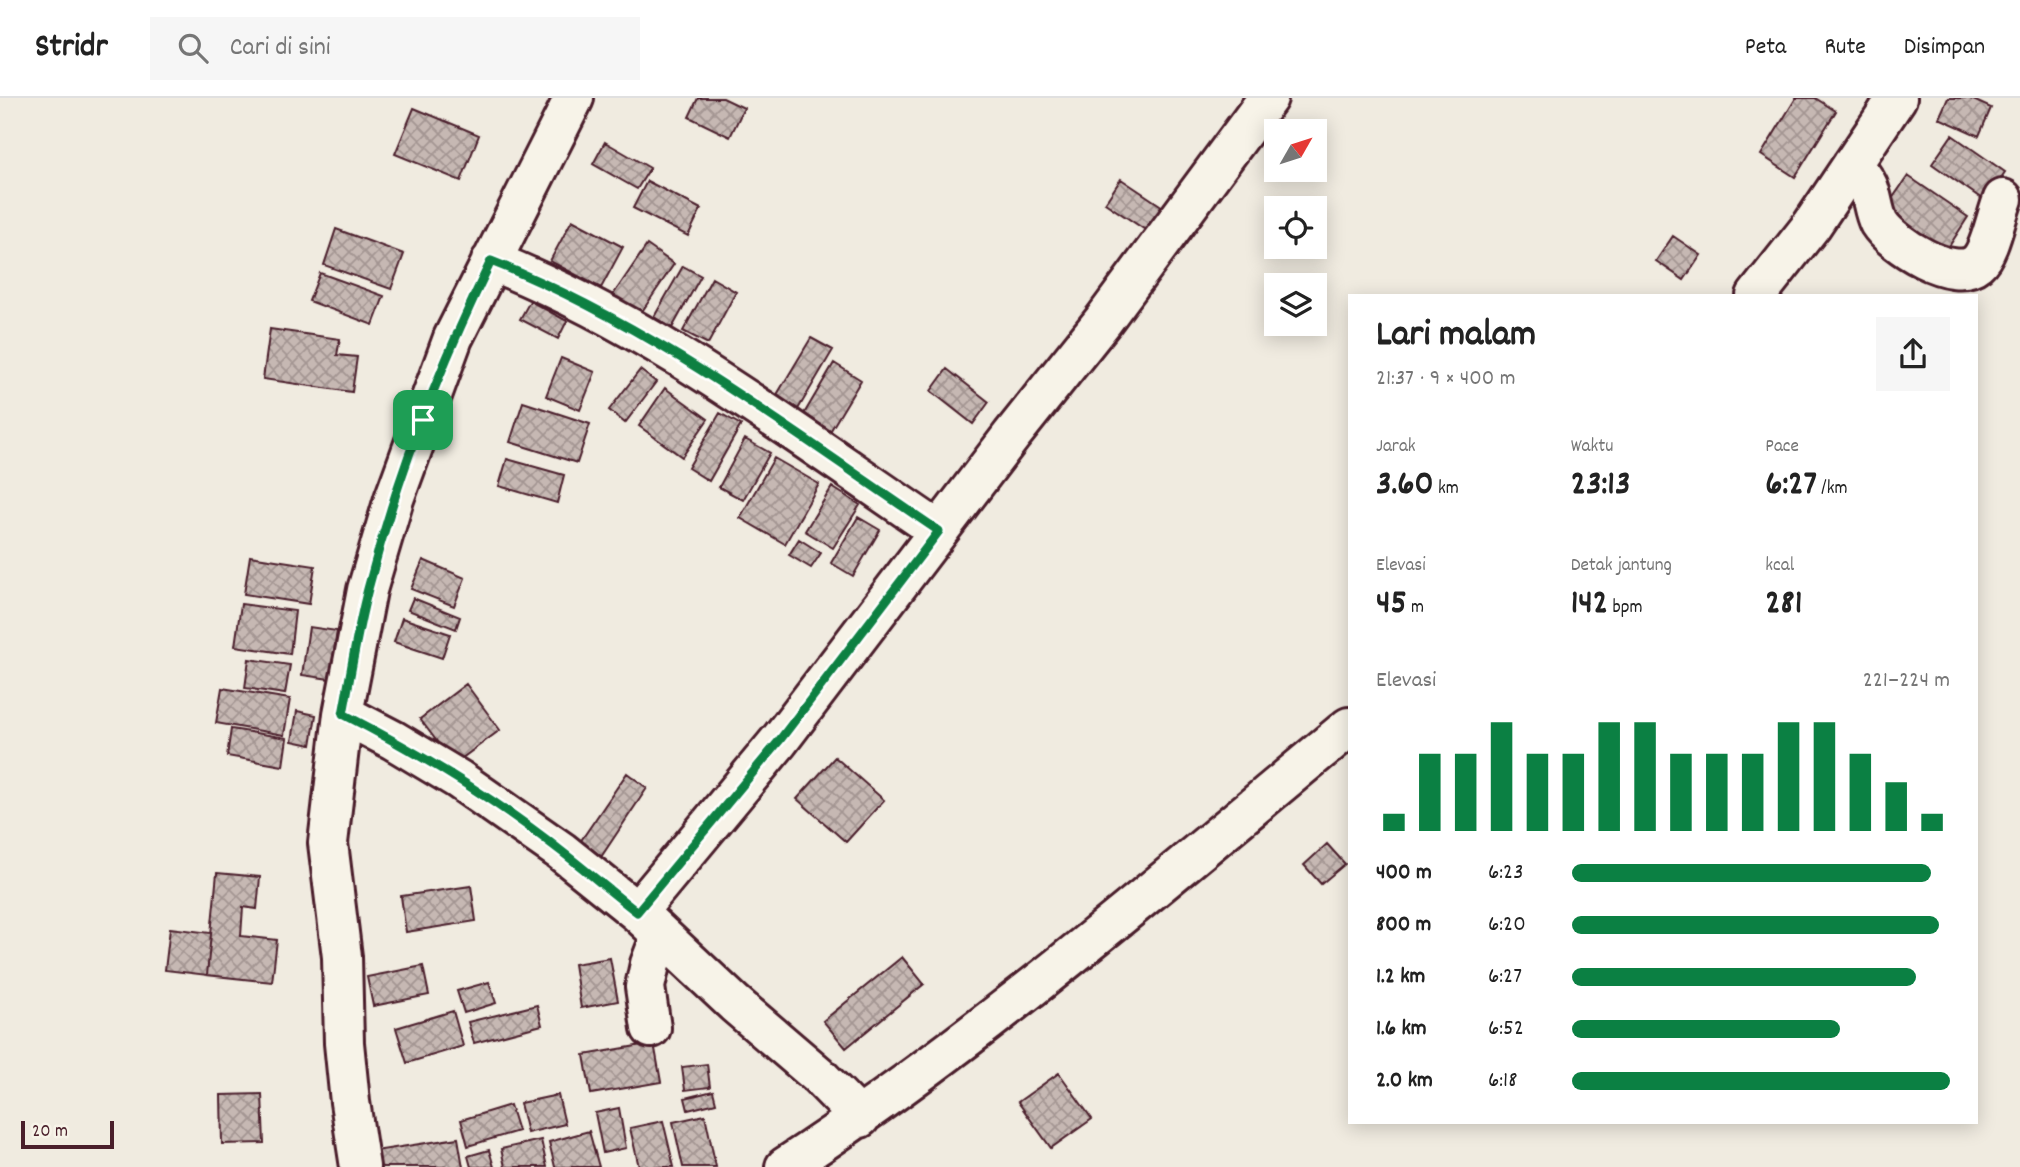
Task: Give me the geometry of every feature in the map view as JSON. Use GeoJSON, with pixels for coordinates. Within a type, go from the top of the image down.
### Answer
{"type":"FeatureCollection","features":[{"type":"Feature","properties":{"kind":"street"},"geometry":{"type":"LineString","coordinates":[[360,1167],[349,1102],[344,1042],[342,957],[328,843],[343,714],[368,590],[394,499],[453,338],[574,98]]}},
{"type":"Feature","properties":{"kind":"street"},"geometry":{"type":"LineString","coordinates":[[651,1028],[645,987],[650,964],[649,923],[779,741],[1012,435],[1103,321],[1268,98]]}},
{"type":"Feature","properties":{"kind":"street"},"geometry":{"type":"LineString","coordinates":[[1758,294],[1812,225],[1896,98]]}},
{"type":"Feature","properties":{"kind":"street"},"geometry":{"type":"LineString","coordinates":[[1852,165],[1869,187],[1875,214],[1884,228],[1907,248],[1937,264],[1967,268],[1976,265],[1987,247],[2003,199]]}},
{"type":"Feature","properties":{"kind":"street"},"geometry":{"type":"LineString","coordinates":[[491,261],[558,291],[657,344],[729,388],[939,531]]}},
{"type":"Feature","properties":{"kind":"street"},"geometry":{"type":"LineString","coordinates":[[343,714],[458,779],[561,851],[649,923],[735,1004],[818,1075],[860,1118]]}},
{"type":"Feature","properties":{"kind":"street"},"geometry":{"type":"LineString","coordinates":[[785,1167],[860,1118],[1100,935],[1348,728]]}},
{"type":"Feature","properties":{"kind":"building"},"geometry":{"type":"Polygon","coordinates":[[[698,98],[723,98],[744,108],[730,137],[689,117],[698,98]]]}},
{"type":"Feature","properties":{"kind":"building"},"geometry":{"type":"Polygon","coordinates":[[[1796,98],[1815,98],[1836,111],[1795,177],[1761,155],[1796,98]]]}},
{"type":"Feature","properties":{"kind":"building"},"geometry":{"type":"Polygon","coordinates":[[[1948,98],[1969,98],[1991,108],[1979,136],[1939,118],[1948,98]]]}},
{"type":"Feature","properties":{"kind":"building"},"geometry":{"type":"Polygon","coordinates":[[[414,108],[479,135],[461,181],[395,154],[414,108]]]}},
{"type":"Feature","properties":{"kind":"building"},"geometry":{"type":"Polygon","coordinates":[[[1952,135],[2005,172],[1985,201],[1932,164],[1952,135]]]}},
{"type":"Feature","properties":{"kind":"building"},"geometry":{"type":"Polygon","coordinates":[[[605,142],[650,168],[637,189],[593,164],[605,142]]]}},
{"type":"Feature","properties":{"kind":"building"},"geometry":{"type":"Polygon","coordinates":[[[1908,176],[1968,217],[1946,251],[1885,209],[1908,176]]]}},
{"type":"Feature","properties":{"kind":"building"},"geometry":{"type":"Polygon","coordinates":[[[1121,179],[1166,209],[1150,233],[1105,203],[1121,179]]]}},
{"type":"Feature","properties":{"kind":"building"},"geometry":{"type":"Polygon","coordinates":[[[647,181],[701,209],[688,236],[633,208],[647,181]]]}},
{"type":"Feature","properties":{"kind":"building"},"geometry":{"type":"Polygon","coordinates":[[[572,220],[623,247],[601,288],[550,261],[572,220]]]}},
{"type":"Feature","properties":{"kind":"building"},"geometry":{"type":"Polygon","coordinates":[[[336,229],[404,254],[391,289],[324,265],[336,229]]]}},
{"type":"Feature","properties":{"kind":"building"},"geometry":{"type":"Polygon","coordinates":[[[1673,236],[1701,255],[1684,280],[1656,261],[1673,236]]]}},
{"type":"Feature","properties":{"kind":"building"},"geometry":{"type":"Polygon","coordinates":[[[647,245],[674,264],[641,313],[613,295],[647,245]]]}},
{"type":"Feature","properties":{"kind":"building"},"geometry":{"type":"Polygon","coordinates":[[[683,266],[701,276],[672,328],[654,317],[683,266]]]}},
{"type":"Feature","properties":{"kind":"building"},"geometry":{"type":"Polygon","coordinates":[[[320,273],[384,296],[373,325],[309,301],[320,273]]]}},
{"type":"Feature","properties":{"kind":"building"},"geometry":{"type":"Polygon","coordinates":[[[712,278],[736,292],[708,344],[683,331],[712,278]]]}},
{"type":"Feature","properties":{"kind":"building"},"geometry":{"type":"Polygon","coordinates":[[[530,301],[567,321],[558,339],[520,319],[530,301]]]}},
{"type":"Feature","properties":{"kind":"building"},"geometry":{"type":"Polygon","coordinates":[[[270,329],[340,339],[337,355],[357,357],[352,392],[263,379],[270,329]]]}},
{"type":"Feature","properties":{"kind":"building"},"geometry":{"type":"Polygon","coordinates":[[[811,338],[833,350],[797,411],[775,398],[811,338]]]}},
{"type":"Feature","properties":{"kind":"building"},"geometry":{"type":"Polygon","coordinates":[[[561,358],[595,372],[580,410],[546,396],[561,358]]]}},
{"type":"Feature","properties":{"kind":"building"},"geometry":{"type":"Polygon","coordinates":[[[834,363],[861,380],[825,440],[798,424],[834,363]]]}},
{"type":"Feature","properties":{"kind":"building"},"geometry":{"type":"Polygon","coordinates":[[[947,369],[989,402],[973,424],[931,391],[947,369]]]}},
{"type":"Feature","properties":{"kind":"building"},"geometry":{"type":"Polygon","coordinates":[[[640,370],[656,382],[625,423],[609,410],[640,370]]]}},
{"type":"Feature","properties":{"kind":"building"},"geometry":{"type":"Polygon","coordinates":[[[665,388],[708,419],[682,457],[639,426],[665,388]]]}},
{"type":"Feature","properties":{"kind":"building"},"geometry":{"type":"Polygon","coordinates":[[[523,402],[590,424],[577,463],[510,442],[523,402]]]}},
{"type":"Feature","properties":{"kind":"building"},"geometry":{"type":"Polygon","coordinates":[[[720,413],[741,425],[709,481],[688,468],[720,413]]]}},
{"type":"Feature","properties":{"kind":"building"},"geometry":{"type":"Polygon","coordinates":[[[745,439],[770,453],[743,500],[719,487],[745,439]]]}},
{"type":"Feature","properties":{"kind":"building"},"geometry":{"type":"Polygon","coordinates":[[[774,458],[819,484],[785,544],[740,518],[774,458]]]}},
{"type":"Feature","properties":{"kind":"building"},"geometry":{"type":"Polygon","coordinates":[[[507,459],[564,475],[557,503],[499,486],[507,459]]]}},
{"type":"Feature","properties":{"kind":"building"},"geometry":{"type":"Polygon","coordinates":[[[832,487],[860,505],[833,548],[805,531],[832,487]]]}},
{"type":"Feature","properties":{"kind":"building"},"geometry":{"type":"Polygon","coordinates":[[[858,517],[880,530],[853,576],[831,563],[858,517]]]}},
{"type":"Feature","properties":{"kind":"building"},"geometry":{"type":"Polygon","coordinates":[[[799,539],[821,553],[811,568],[789,555],[799,539]]]}},
{"type":"Feature","properties":{"kind":"building"},"geometry":{"type":"Polygon","coordinates":[[[250,556],[315,566],[309,604],[244,594],[250,556]]]}},
{"type":"Feature","properties":{"kind":"building"},"geometry":{"type":"Polygon","coordinates":[[[423,560],[465,578],[454,606],[411,589],[423,560]]]}},
{"type":"Feature","properties":{"kind":"building"},"geometry":{"type":"Polygon","coordinates":[[[413,598],[460,617],[456,629],[408,610],[413,598]]]}},
{"type":"Feature","properties":{"kind":"building"},"geometry":{"type":"Polygon","coordinates":[[[241,604],[295,611],[290,654],[235,646],[241,604]]]}},
{"type":"Feature","properties":{"kind":"building"},"geometry":{"type":"Polygon","coordinates":[[[402,618],[450,634],[442,658],[394,642],[402,618]]]}},
{"type":"Feature","properties":{"kind":"building"},"geometry":{"type":"Polygon","coordinates":[[[309,627],[337,631],[330,679],[302,675],[309,627]]]}},
{"type":"Feature","properties":{"kind":"building"},"geometry":{"type":"Polygon","coordinates":[[[249,659],[290,665],[285,694],[245,688],[249,659]]]}},
{"type":"Feature","properties":{"kind":"building"},"geometry":{"type":"Polygon","coordinates":[[[466,684],[500,730],[454,764],[420,719],[466,684]]]}},
{"type":"Feature","properties":{"kind":"building"},"geometry":{"type":"Polygon","coordinates":[[[222,688],[290,699],[284,735],[216,723],[222,688]]]}},
{"type":"Feature","properties":{"kind":"building"},"geometry":{"type":"Polygon","coordinates":[[[297,711],[316,715],[311,745],[292,741],[297,711]]]}},
{"type":"Feature","properties":{"kind":"building"},"geometry":{"type":"Polygon","coordinates":[[[231,729],[287,738],[283,766],[227,756],[231,729]]]}},
{"type":"Feature","properties":{"kind":"building"},"geometry":{"type":"Polygon","coordinates":[[[835,757],[884,800],[846,842],[797,799],[835,757]]]}},
{"type":"Feature","properties":{"kind":"building"},"geometry":{"type":"Polygon","coordinates":[[[627,773],[647,788],[601,857],[580,842],[627,773]]]}},
{"type":"Feature","properties":{"kind":"building"},"geometry":{"type":"Polygon","coordinates":[[[1327,844],[1345,864],[1321,884],[1304,865],[1327,844]]]}},
{"type":"Feature","properties":{"kind":"building"},"geometry":{"type":"Polygon","coordinates":[[[217,873],[260,877],[257,909],[243,907],[241,936],[277,940],[272,982],[207,975],[217,873]]]}},
{"type":"Feature","properties":{"kind":"building"},"geometry":{"type":"Polygon","coordinates":[[[471,886],[476,921],[406,932],[401,896],[471,886]]]}},
{"type":"Feature","properties":{"kind":"building"},"geometry":{"type":"Polygon","coordinates":[[[170,928],[211,933],[207,975],[165,970],[170,928]]]}},
{"type":"Feature","properties":{"kind":"building"},"geometry":{"type":"Polygon","coordinates":[[[902,957],[924,984],[846,1048],[823,1021],[902,957]]]}},
{"type":"Feature","properties":{"kind":"building"},"geometry":{"type":"Polygon","coordinates":[[[610,958],[618,1001],[581,1008],[574,964],[610,958]]]}},
{"type":"Feature","properties":{"kind":"building"},"geometry":{"type":"Polygon","coordinates":[[[423,966],[429,995],[373,1006],[367,977],[423,966]]]}},
{"type":"Feature","properties":{"kind":"building"},"geometry":{"type":"Polygon","coordinates":[[[489,982],[496,1003],[464,1013],[457,991],[489,982]]]}},
{"type":"Feature","properties":{"kind":"building"},"geometry":{"type":"Polygon","coordinates":[[[537,1005],[542,1025],[474,1043],[468,1022],[537,1005]]]}},
{"type":"Feature","properties":{"kind":"building"},"geometry":{"type":"Polygon","coordinates":[[[453,1011],[463,1046],[407,1063],[396,1028],[453,1011]]]}},
{"type":"Feature","properties":{"kind":"building"},"geometry":{"type":"Polygon","coordinates":[[[654,1043],[661,1082],[591,1094],[584,1055],[654,1043]]]}},
{"type":"Feature","properties":{"kind":"building"},"geometry":{"type":"Polygon","coordinates":[[[707,1064],[710,1087],[685,1090],[682,1067],[707,1064]]]}},
{"type":"Feature","properties":{"kind":"building"},"geometry":{"type":"Polygon","coordinates":[[[1059,1073],[1092,1119],[1051,1148],[1018,1102],[1059,1073]]]}},
{"type":"Feature","properties":{"kind":"building"},"geometry":{"type":"Polygon","coordinates":[[[713,1091],[716,1103],[688,1110],[685,1098],[713,1091]]]}},
{"type":"Feature","properties":{"kind":"building"},"geometry":{"type":"Polygon","coordinates":[[[262,1094],[264,1143],[222,1144],[221,1095],[262,1094]]]}},
{"type":"Feature","properties":{"kind":"building"},"geometry":{"type":"Polygon","coordinates":[[[558,1095],[565,1124],[527,1133],[520,1103],[558,1095]]]}},
{"type":"Feature","properties":{"kind":"building"},"geometry":{"type":"Polygon","coordinates":[[[510,1105],[518,1131],[468,1146],[461,1120],[510,1105]]]}},
{"type":"Feature","properties":{"kind":"building"},"geometry":{"type":"Polygon","coordinates":[[[619,1108],[626,1148],[603,1153],[595,1113],[619,1108]]]}},
{"type":"Feature","properties":{"kind":"building"},"geometry":{"type":"Polygon","coordinates":[[[705,1115],[716,1167],[683,1167],[673,1122],[705,1115]]]}},
{"type":"Feature","properties":{"kind":"building"},"geometry":{"type":"Polygon","coordinates":[[[663,1121],[674,1167],[639,1167],[630,1128],[663,1121]]]}},
{"type":"Feature","properties":{"kind":"building"},"geometry":{"type":"Polygon","coordinates":[[[589,1131],[599,1167],[555,1167],[549,1142],[589,1131]]]}},
{"type":"Feature","properties":{"kind":"building"},"geometry":{"type":"Polygon","coordinates":[[[458,1138],[463,1167],[378,1167],[375,1151],[458,1138]]]}},
{"type":"Feature","properties":{"kind":"building"},"geometry":{"type":"Polygon","coordinates":[[[541,1140],[547,1167],[505,1167],[501,1149],[541,1140]]]}},
{"type":"Feature","properties":{"kind":"building"},"geometry":{"type":"Polygon","coordinates":[[[489,1150],[494,1167],[471,1167],[468,1156],[489,1150]]]}},
{"type":"Feature","properties":{"kind":"route"},"geometry":{"type":"LineString","coordinates":[[491,261],[558,291],[646,338],[801,436],[939,531],[779,741],[637,912],[561,851],[458,779],[343,714],[368,590],[394,499],[423,420],[453,338],[491,261]]}}]}
